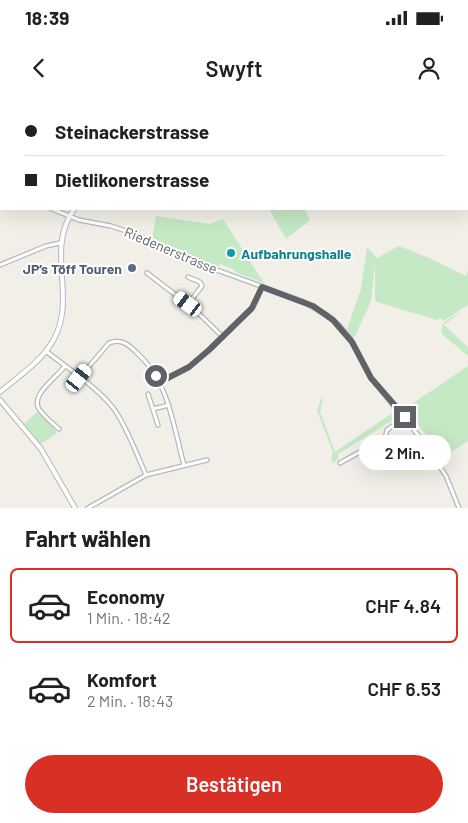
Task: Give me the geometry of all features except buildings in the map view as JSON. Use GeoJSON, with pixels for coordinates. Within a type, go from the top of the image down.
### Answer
{"type":"FeatureCollection","features":[{"type":"Feature","properties":{"kind":"street","name":"Riedenerstrasse"},"geometry":{"type":"LineString","coordinates":[[54,210],[78,220],[128,231],[181,257],[313,306],[333,320],[352,342],[371,378],[423,441],[446,476],[459,508]]}},
{"type":"Feature","properties":{"kind":"street"},"geometry":{"type":"LineString","coordinates":[[0,392],[46,352],[57,332],[63,311],[60,243],[73,210]]}},
{"type":"Feature","properties":{"kind":"street"},"geometry":{"type":"LineString","coordinates":[[0,265],[46,246],[60,243]]}},
{"type":"Feature","properties":{"kind":"street"},"geometry":{"type":"LineString","coordinates":[[147,274],[188,304],[223,337]]}},
{"type":"Feature","properties":{"kind":"street"},"geometry":{"type":"LineString","coordinates":[[188,277],[200,282],[202,286],[188,304]]}},
{"type":"Feature","properties":{"kind":"street"},"geometry":{"type":"LineString","coordinates":[[160,382],[194,363],[223,337],[254,305],[262,287]]}},
{"type":"Feature","properties":{"kind":"street"},"geometry":{"type":"LineString","coordinates":[[79,378],[111,341],[125,343],[140,355],[160,382],[169,406],[184,465]]}},
{"type":"Feature","properties":{"kind":"street"},"geometry":{"type":"LineString","coordinates":[[46,352],[102,396],[116,413],[146,475]]}},
{"type":"Feature","properties":{"kind":"street"},"geometry":{"type":"LineString","coordinates":[[59,429],[39,408],[37,401],[40,393],[64,366]]}},
{"type":"Feature","properties":{"kind":"street"},"geometry":{"type":"LineString","coordinates":[[148,394],[158,425]]}},
{"type":"Feature","properties":{"kind":"street"},"geometry":{"type":"LineString","coordinates":[[0,400],[41,449],[75,508]]}},
{"type":"Feature","properties":{"kind":"street"},"geometry":{"type":"LineString","coordinates":[[153,409],[169,406]]}},
{"type":"Feature","properties":{"kind":"street"},"geometry":{"type":"LineString","coordinates":[[340,463],[385,438],[387,430],[405,417]]}},
{"type":"Feature","properties":{"kind":"street"},"geometry":{"type":"LineString","coordinates":[[88,508],[146,475],[208,460]]}},
{"type":"Feature","properties":{"kind":"green space"},"geometry":{"type":"Polygon","coordinates":[[[270,210],[305,210],[310,220],[286,239],[270,210]]]}},
{"type":"Feature","properties":{"kind":"green space"},"geometry":{"type":"Polygon","coordinates":[[[156,216],[210,224],[223,219],[264,283],[220,264],[218,267],[187,256],[152,238],[156,216]]]}},
{"type":"Feature","properties":{"kind":"green space"},"geometry":{"type":"Polygon","coordinates":[[[399,246],[466,276],[468,271],[468,305],[443,321],[440,318],[437,320],[377,302],[375,299],[375,264],[371,301],[354,338],[347,329],[361,289],[367,247],[377,258],[399,246]]]}},
{"type":"Feature","properties":{"kind":"green space"},"geometry":{"type":"Polygon","coordinates":[[[461,312],[444,325],[468,347],[468,356],[442,334],[444,323],[461,312]]]}},
{"type":"Feature","properties":{"kind":"green space"},"geometry":{"type":"Polygon","coordinates":[[[468,366],[468,441],[443,458],[406,408],[468,366]]]}},
{"type":"Feature","properties":{"kind":"green space"},"geometry":{"type":"Polygon","coordinates":[[[382,396],[401,415],[338,454],[339,457],[333,464],[331,461],[333,452],[317,411],[321,399],[323,398],[320,412],[335,452],[394,412],[382,396]]]}},
{"type":"Feature","properties":{"kind":"green space"},"geometry":{"type":"Polygon","coordinates":[[[38,411],[54,427],[57,433],[41,444],[24,424],[38,411]]]}},
{"type":"Feature","properties":{"kind":"place","name":"Aufbahrungshalle"},"geometry":{"type":"Point","coordinates":[231,253]}},
{"type":"Feature","properties":{"kind":"place","name":"JP’s Töff Touren"},"geometry":{"type":"Point","coordinates":[132,268]}},
{"type":"Feature","properties":{"kind":"route"},"geometry":{"type":"LineString","coordinates":[[156,376],[160,382],[189,367],[204,356],[252,308],[262,287],[313,306],[333,320],[344,330],[352,342],[371,378],[405,417]]}}]}
